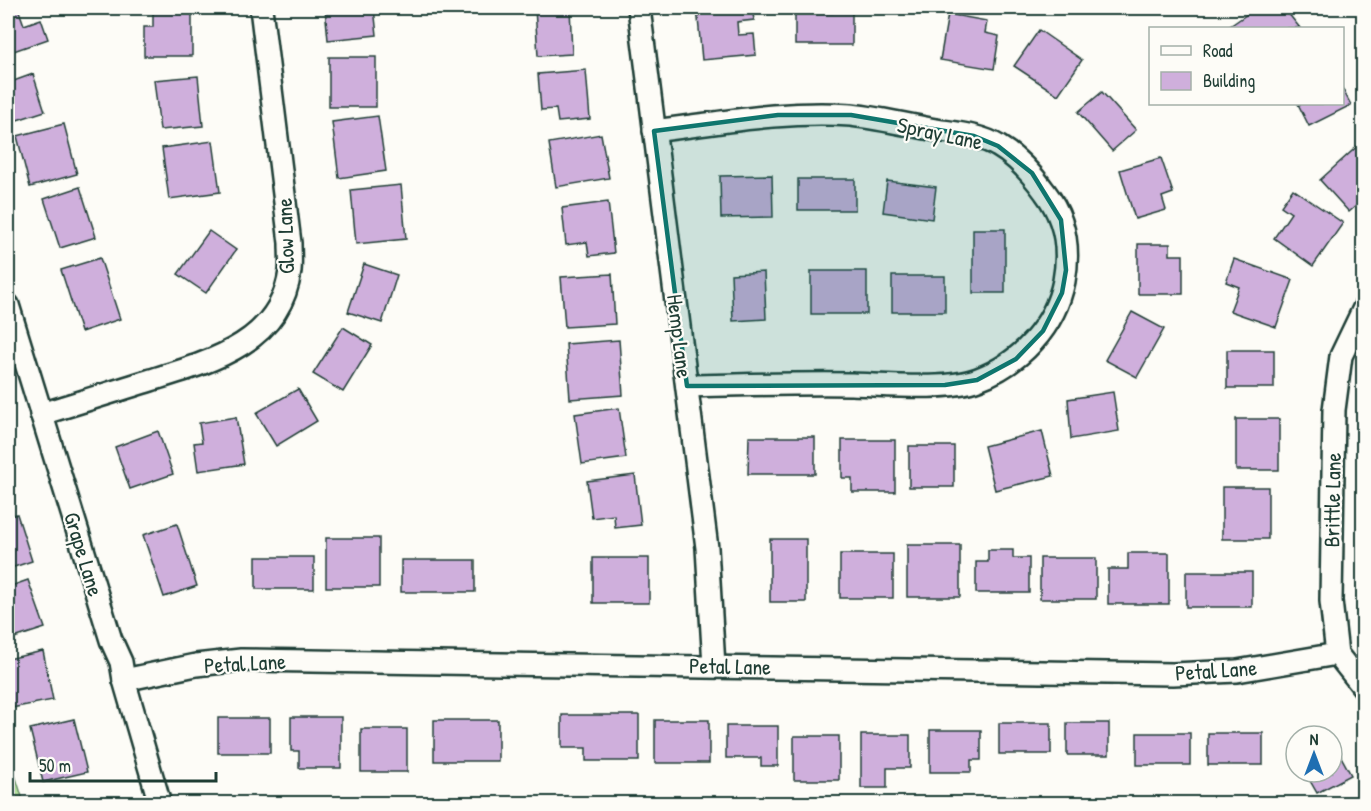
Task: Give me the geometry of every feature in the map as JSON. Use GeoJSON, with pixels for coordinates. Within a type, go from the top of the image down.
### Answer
{"type":"FeatureCollection","features":[{"type":"Feature","properties":{"kind":"street","name":"Glow Lane"},"geometry":{"type":"LineString","coordinates":[[41,414],[200,365],[232,352],[251,339],[275,311],[286,290],[290,270],[290,243],[261,8]]}},
{"type":"Feature","properties":{"kind":"street","name":"Hemp Lane"},"geometry":{"type":"LineString","coordinates":[[639,8],[707,548],[714,666]]}},
{"type":"Feature","properties":{"kind":"street","name":"Spray Lane"},"geometry":{"type":"LineString","coordinates":[[654,132],[778,115],[851,115],[974,136],[998,146],[1032,173],[1051,199],[1061,220],[1067,242],[1062,293],[1043,331],[1016,359],[977,380],[945,385],[795,383],[687,386]]}},
{"type":"Feature","properties":{"kind":"street","name":"Grape Lane"},"geometry":{"type":"LineString","coordinates":[[8,305],[111,640],[121,662],[124,680],[160,804]]}},
{"type":"Feature","properties":{"kind":"street","name":"Brittle Lane"},"geometry":{"type":"LineString","coordinates":[[1337,654],[1330,601],[1334,410],[1341,356],[1364,308]]}},
{"type":"Feature","properties":{"kind":"street","name":"Petal Lane"},"geometry":{"type":"LineString","coordinates":[[124,680],[196,665],[242,660],[1173,674],[1237,671],[1337,654]]}},
{"type":"Feature","properties":{"kind":"street"},"geometry":{"type":"LineString","coordinates":[[1337,654],[1364,688]]}},
{"type":"Feature","properties":{"kind":"highlighted area"},"geometry":{"type":"Polygon","coordinates":[[[778,115],[851,115],[974,136],[998,146],[1032,173],[1061,220],[1066,270],[1062,293],[1043,331],[1016,359],[977,380],[945,385],[687,386],[654,131],[778,115]]]}},
{"type":"Feature","properties":{"kind":"green space"},"geometry":{"type":"Polygon","coordinates":[[[8,753],[24,803],[8,803],[8,753]]]}},
{"type":"Feature","properties":{"kind":"building"},"geometry":{"type":"Polygon","coordinates":[[[8,8],[18,8],[24,25],[41,19],[48,39],[8,53],[8,8]]]}},
{"type":"Feature","properties":{"kind":"building"},"geometry":{"type":"Polygon","coordinates":[[[325,8],[374,8],[377,35],[328,40],[325,8]]]}},
{"type":"Feature","properties":{"kind":"building"},"geometry":{"type":"Polygon","coordinates":[[[535,8],[570,8],[572,54],[538,56],[535,8]]]}},
{"type":"Feature","properties":{"kind":"building"},"geometry":{"type":"Polygon","coordinates":[[[697,8],[752,8],[754,20],[737,22],[738,35],[754,34],[756,55],[702,60],[697,8]]]}},
{"type":"Feature","properties":{"kind":"building"},"geometry":{"type":"Polygon","coordinates":[[[833,8],[852,8],[852,45],[795,45],[795,13],[833,13],[833,8]]]}},
{"type":"Feature","properties":{"kind":"building"},"geometry":{"type":"Polygon","coordinates":[[[1256,8],[1284,8],[1299,27],[1231,27],[1256,8]]]}},
{"type":"Feature","properties":{"kind":"building"},"geometry":{"type":"Polygon","coordinates":[[[153,10],[192,10],[192,56],[144,56],[144,27],[153,27],[153,10]]]}},
{"type":"Feature","properties":{"kind":"building"},"geometry":{"type":"Polygon","coordinates":[[[948,14],[987,21],[985,33],[999,36],[994,69],[940,60],[948,14]]]}},
{"type":"Feature","properties":{"kind":"building"},"geometry":{"type":"Polygon","coordinates":[[[1039,30],[1082,60],[1058,95],[1014,66],[1039,30]]]}},
{"type":"Feature","properties":{"kind":"building"},"geometry":{"type":"Polygon","coordinates":[[[329,57],[376,57],[376,107],[329,107],[329,57]]]}},
{"type":"Feature","properties":{"kind":"building"},"geometry":{"type":"Polygon","coordinates":[[[586,70],[590,119],[558,122],[556,109],[541,110],[538,74],[586,70]]]}},
{"type":"Feature","properties":{"kind":"building"},"geometry":{"type":"Polygon","coordinates":[[[33,74],[45,111],[14,121],[8,101],[8,83],[33,74]]]}},
{"type":"Feature","properties":{"kind":"building"},"geometry":{"type":"Polygon","coordinates":[[[198,76],[203,126],[160,130],[154,80],[198,76]]]}},
{"type":"Feature","properties":{"kind":"building"},"geometry":{"type":"Polygon","coordinates":[[[1102,92],[1136,130],[1112,151],[1078,112],[1102,92]]]}},
{"type":"Feature","properties":{"kind":"building"},"geometry":{"type":"Polygon","coordinates":[[[1344,92],[1351,105],[1309,126],[1298,105],[1344,105],[1344,92]]]}},
{"type":"Feature","properties":{"kind":"building"},"geometry":{"type":"Polygon","coordinates":[[[378,116],[386,171],[339,178],[332,122],[378,116]]]}},
{"type":"Feature","properties":{"kind":"building"},"geometry":{"type":"Polygon","coordinates":[[[64,124],[77,174],[30,187],[17,136],[64,124]]]}},
{"type":"Feature","properties":{"kind":"building"},"geometry":{"type":"Polygon","coordinates":[[[601,134],[609,178],[556,187],[549,143],[601,134]]]}},
{"type":"Feature","properties":{"kind":"building"},"geometry":{"type":"Polygon","coordinates":[[[213,141],[220,192],[169,199],[162,148],[213,141]]]}},
{"type":"Feature","properties":{"kind":"building"},"geometry":{"type":"Polygon","coordinates":[[[1361,143],[1364,145],[1364,199],[1349,212],[1320,180],[1361,143]]]}},
{"type":"Feature","properties":{"kind":"building"},"geometry":{"type":"Polygon","coordinates":[[[1161,158],[1173,193],[1162,197],[1166,210],[1135,219],[1120,170],[1161,158]]]}},
{"type":"Feature","properties":{"kind":"building"},"geometry":{"type":"Polygon","coordinates":[[[772,175],[773,217],[721,218],[720,176],[772,175]]]}},
{"type":"Feature","properties":{"kind":"building"},"geometry":{"type":"Polygon","coordinates":[[[798,179],[855,179],[855,210],[798,210],[798,179]]]}},
{"type":"Feature","properties":{"kind":"building"},"geometry":{"type":"Polygon","coordinates":[[[887,181],[936,187],[932,219],[883,212],[887,181]]]}},
{"type":"Feature","properties":{"kind":"building"},"geometry":{"type":"Polygon","coordinates":[[[401,185],[406,239],[356,244],[351,190],[401,185]]]}},
{"type":"Feature","properties":{"kind":"building"},"geometry":{"type":"Polygon","coordinates":[[[80,187],[96,237],[60,248],[44,199],[80,187]]]}},
{"type":"Feature","properties":{"kind":"building"},"geometry":{"type":"Polygon","coordinates":[[[1293,189],[1343,223],[1313,266],[1274,238],[1291,213],[1281,206],[1293,189]]]}},
{"type":"Feature","properties":{"kind":"building"},"geometry":{"type":"Polygon","coordinates":[[[608,202],[614,253],[589,256],[587,242],[566,245],[562,208],[608,202]]]}},
{"type":"Feature","properties":{"kind":"building"},"geometry":{"type":"Polygon","coordinates":[[[973,229],[1005,229],[1005,293],[973,293],[973,229]]]}},
{"type":"Feature","properties":{"kind":"building"},"geometry":{"type":"Polygon","coordinates":[[[209,231],[236,250],[206,293],[178,274],[209,231]]]}},
{"type":"Feature","properties":{"kind":"building"},"geometry":{"type":"Polygon","coordinates":[[[1138,244],[1170,244],[1170,255],[1183,255],[1183,294],[1138,294],[1138,244]]]}},
{"type":"Feature","properties":{"kind":"building"},"geometry":{"type":"Polygon","coordinates":[[[100,258],[120,319],[81,332],[61,270],[100,258]]]}},
{"type":"Feature","properties":{"kind":"building"},"geometry":{"type":"Polygon","coordinates":[[[1234,259],[1293,280],[1276,327],[1230,311],[1239,287],[1226,282],[1234,259]]]}},
{"type":"Feature","properties":{"kind":"building"},"geometry":{"type":"Polygon","coordinates":[[[364,264],[397,275],[382,323],[348,312],[364,264]]]}},
{"type":"Feature","properties":{"kind":"building"},"geometry":{"type":"Polygon","coordinates":[[[811,271],[867,271],[867,314],[811,314],[811,271]]]}},
{"type":"Feature","properties":{"kind":"building"},"geometry":{"type":"Polygon","coordinates":[[[764,272],[766,319],[733,321],[731,274],[764,272]]]}},
{"type":"Feature","properties":{"kind":"building"},"geometry":{"type":"Polygon","coordinates":[[[612,274],[615,324],[565,327],[561,277],[612,274]]]}},
{"type":"Feature","properties":{"kind":"building"},"geometry":{"type":"Polygon","coordinates":[[[892,276],[945,276],[945,312],[892,312],[892,276]]]}},
{"type":"Feature","properties":{"kind":"building"},"geometry":{"type":"Polygon","coordinates":[[[1132,312],[1164,329],[1137,377],[1105,360],[1132,312]]]}},
{"type":"Feature","properties":{"kind":"building"},"geometry":{"type":"Polygon","coordinates":[[[343,327],[372,345],[343,392],[313,374],[343,327]]]}},
{"type":"Feature","properties":{"kind":"building"},"geometry":{"type":"Polygon","coordinates":[[[619,340],[623,395],[570,399],[566,344],[619,340]]]}},
{"type":"Feature","properties":{"kind":"building"},"geometry":{"type":"Polygon","coordinates":[[[1227,350],[1274,350],[1274,388],[1227,388],[1227,350]]]}},
{"type":"Feature","properties":{"kind":"building"},"geometry":{"type":"Polygon","coordinates":[[[298,389],[317,421],[276,446],[256,413],[298,389]]]}},
{"type":"Feature","properties":{"kind":"building"},"geometry":{"type":"Polygon","coordinates":[[[1113,392],[1119,431],[1071,439],[1068,399],[1113,392]]]}},
{"type":"Feature","properties":{"kind":"building"},"geometry":{"type":"Polygon","coordinates":[[[619,408],[626,458],[582,464],[575,414],[619,408]]]}},
{"type":"Feature","properties":{"kind":"building"},"geometry":{"type":"Polygon","coordinates":[[[236,417],[244,464],[198,471],[194,443],[202,442],[199,423],[236,417]]]}},
{"type":"Feature","properties":{"kind":"building"},"geometry":{"type":"Polygon","coordinates":[[[1236,419],[1279,419],[1279,470],[1236,470],[1236,419]]]}},
{"type":"Feature","properties":{"kind":"building"},"geometry":{"type":"Polygon","coordinates":[[[158,431],[173,474],[130,489],[115,447],[158,431]]]}},
{"type":"Feature","properties":{"kind":"building"},"geometry":{"type":"Polygon","coordinates":[[[1042,431],[1053,476],[995,490],[984,446],[1042,431]]]}},
{"type":"Feature","properties":{"kind":"building"},"geometry":{"type":"Polygon","coordinates":[[[749,437],[815,437],[815,474],[748,474],[749,437]]]}},
{"type":"Feature","properties":{"kind":"building"},"geometry":{"type":"Polygon","coordinates":[[[842,440],[895,440],[895,492],[852,492],[852,478],[842,478],[842,440]]]}},
{"type":"Feature","properties":{"kind":"building"},"geometry":{"type":"Polygon","coordinates":[[[909,446],[954,446],[954,487],[909,487],[909,446]]]}},
{"type":"Feature","properties":{"kind":"building"},"geometry":{"type":"Polygon","coordinates":[[[635,475],[641,525],[615,528],[614,515],[592,518],[587,481],[635,475]]]}},
{"type":"Feature","properties":{"kind":"building"},"geometry":{"type":"Polygon","coordinates":[[[1222,487],[1268,487],[1268,539],[1222,539],[1222,487]]]}},
{"type":"Feature","properties":{"kind":"building"},"geometry":{"type":"Polygon","coordinates":[[[17,514],[32,561],[8,569],[8,517],[17,514]]]}},
{"type":"Feature","properties":{"kind":"building"},"geometry":{"type":"Polygon","coordinates":[[[177,524],[197,586],[164,597],[143,535],[177,524]]]}},
{"type":"Feature","properties":{"kind":"building"},"geometry":{"type":"Polygon","coordinates":[[[326,538],[379,538],[379,587],[326,587],[326,538]]]}},
{"type":"Feature","properties":{"kind":"building"},"geometry":{"type":"Polygon","coordinates":[[[770,539],[806,539],[806,602],[770,602],[770,539]]]}},
{"type":"Feature","properties":{"kind":"building"},"geometry":{"type":"Polygon","coordinates":[[[907,545],[960,545],[960,597],[907,597],[907,545]]]}},
{"type":"Feature","properties":{"kind":"building"},"geometry":{"type":"Polygon","coordinates":[[[988,550],[1013,550],[1013,558],[1029,558],[1029,593],[976,593],[976,562],[988,562],[988,550]]]}},
{"type":"Feature","properties":{"kind":"building"},"geometry":{"type":"Polygon","coordinates":[[[1128,553],[1169,553],[1169,604],[1108,604],[1108,569],[1128,569],[1128,553]]]}},
{"type":"Feature","properties":{"kind":"building"},"geometry":{"type":"Polygon","coordinates":[[[840,554],[893,554],[893,598],[840,598],[840,554]]]}},
{"type":"Feature","properties":{"kind":"building"},"geometry":{"type":"Polygon","coordinates":[[[256,557],[314,557],[314,589],[256,589],[256,557]]]}},
{"type":"Feature","properties":{"kind":"building"},"geometry":{"type":"Polygon","coordinates":[[[593,558],[649,558],[649,603],[593,603],[593,558]]]}},
{"type":"Feature","properties":{"kind":"building"},"geometry":{"type":"Polygon","coordinates":[[[1040,558],[1096,558],[1096,599],[1040,599],[1040,558]]]}},
{"type":"Feature","properties":{"kind":"building"},"geometry":{"type":"Polygon","coordinates":[[[401,560],[475,560],[475,592],[401,592],[401,560]]]}},
{"type":"Feature","properties":{"kind":"building"},"geometry":{"type":"Polygon","coordinates":[[[1186,572],[1252,572],[1252,607],[1186,607],[1186,572]]]}},
{"type":"Feature","properties":{"kind":"building"},"geometry":{"type":"Polygon","coordinates":[[[28,580],[45,628],[8,640],[8,587],[28,580]]]}},
{"type":"Feature","properties":{"kind":"building"},"geometry":{"type":"Polygon","coordinates":[[[43,651],[53,700],[11,708],[8,690],[8,659],[43,651]]]}},
{"type":"Feature","properties":{"kind":"building"},"geometry":{"type":"Polygon","coordinates":[[[562,715],[639,715],[639,761],[586,761],[586,748],[562,748],[562,715]]]}},
{"type":"Feature","properties":{"kind":"building"},"geometry":{"type":"Polygon","coordinates":[[[291,717],[341,717],[341,768],[299,768],[299,751],[291,751],[291,717]]]}},
{"type":"Feature","properties":{"kind":"building"},"geometry":{"type":"Polygon","coordinates":[[[218,718],[270,718],[270,753],[218,753],[218,718]]]}},
{"type":"Feature","properties":{"kind":"building"},"geometry":{"type":"Polygon","coordinates":[[[74,719],[87,772],[43,782],[30,729],[74,719]]]}},
{"type":"Feature","properties":{"kind":"building"},"geometry":{"type":"Polygon","coordinates":[[[434,720],[498,720],[498,761],[434,761],[434,720]]]}},
{"type":"Feature","properties":{"kind":"building"},"geometry":{"type":"Polygon","coordinates":[[[655,720],[709,720],[709,763],[655,763],[655,720]]]}},
{"type":"Feature","properties":{"kind":"building"},"geometry":{"type":"Polygon","coordinates":[[[999,723],[1051,723],[1051,754],[999,754],[999,723]]]}},
{"type":"Feature","properties":{"kind":"building"},"geometry":{"type":"Polygon","coordinates":[[[1067,723],[1109,723],[1109,755],[1067,755],[1067,723]]]}},
{"type":"Feature","properties":{"kind":"building"},"geometry":{"type":"Polygon","coordinates":[[[726,726],[778,726],[778,766],[761,766],[761,758],[726,758],[726,726]]]}},
{"type":"Feature","properties":{"kind":"building"},"geometry":{"type":"Polygon","coordinates":[[[361,729],[407,729],[407,772],[361,772],[361,729]]]}},
{"type":"Feature","properties":{"kind":"building"},"geometry":{"type":"Polygon","coordinates":[[[930,730],[981,730],[981,760],[971,760],[971,772],[930,772],[930,730]]]}},
{"type":"Feature","properties":{"kind":"building"},"geometry":{"type":"Polygon","coordinates":[[[1137,733],[1190,733],[1190,765],[1137,765],[1137,733]]]}},
{"type":"Feature","properties":{"kind":"building"},"geometry":{"type":"Polygon","coordinates":[[[1208,733],[1263,733],[1263,765],[1208,765],[1208,733]]]}},
{"type":"Feature","properties":{"kind":"building"},"geometry":{"type":"Polygon","coordinates":[[[861,735],[910,735],[910,768],[887,768],[887,788],[861,788],[861,735]]]}},
{"type":"Feature","properties":{"kind":"building"},"geometry":{"type":"Polygon","coordinates":[[[794,736],[839,736],[839,780],[794,780],[794,736]]]}},
{"type":"Feature","properties":{"kind":"building"},"geometry":{"type":"Polygon","coordinates":[[[1344,762],[1351,775],[1344,779],[1344,762]]]}},
{"type":"Feature","properties":{"kind":"building"},"geometry":{"type":"Polygon","coordinates":[[[1312,784],[1334,784],[1317,793],[1312,784]]]}}]}
